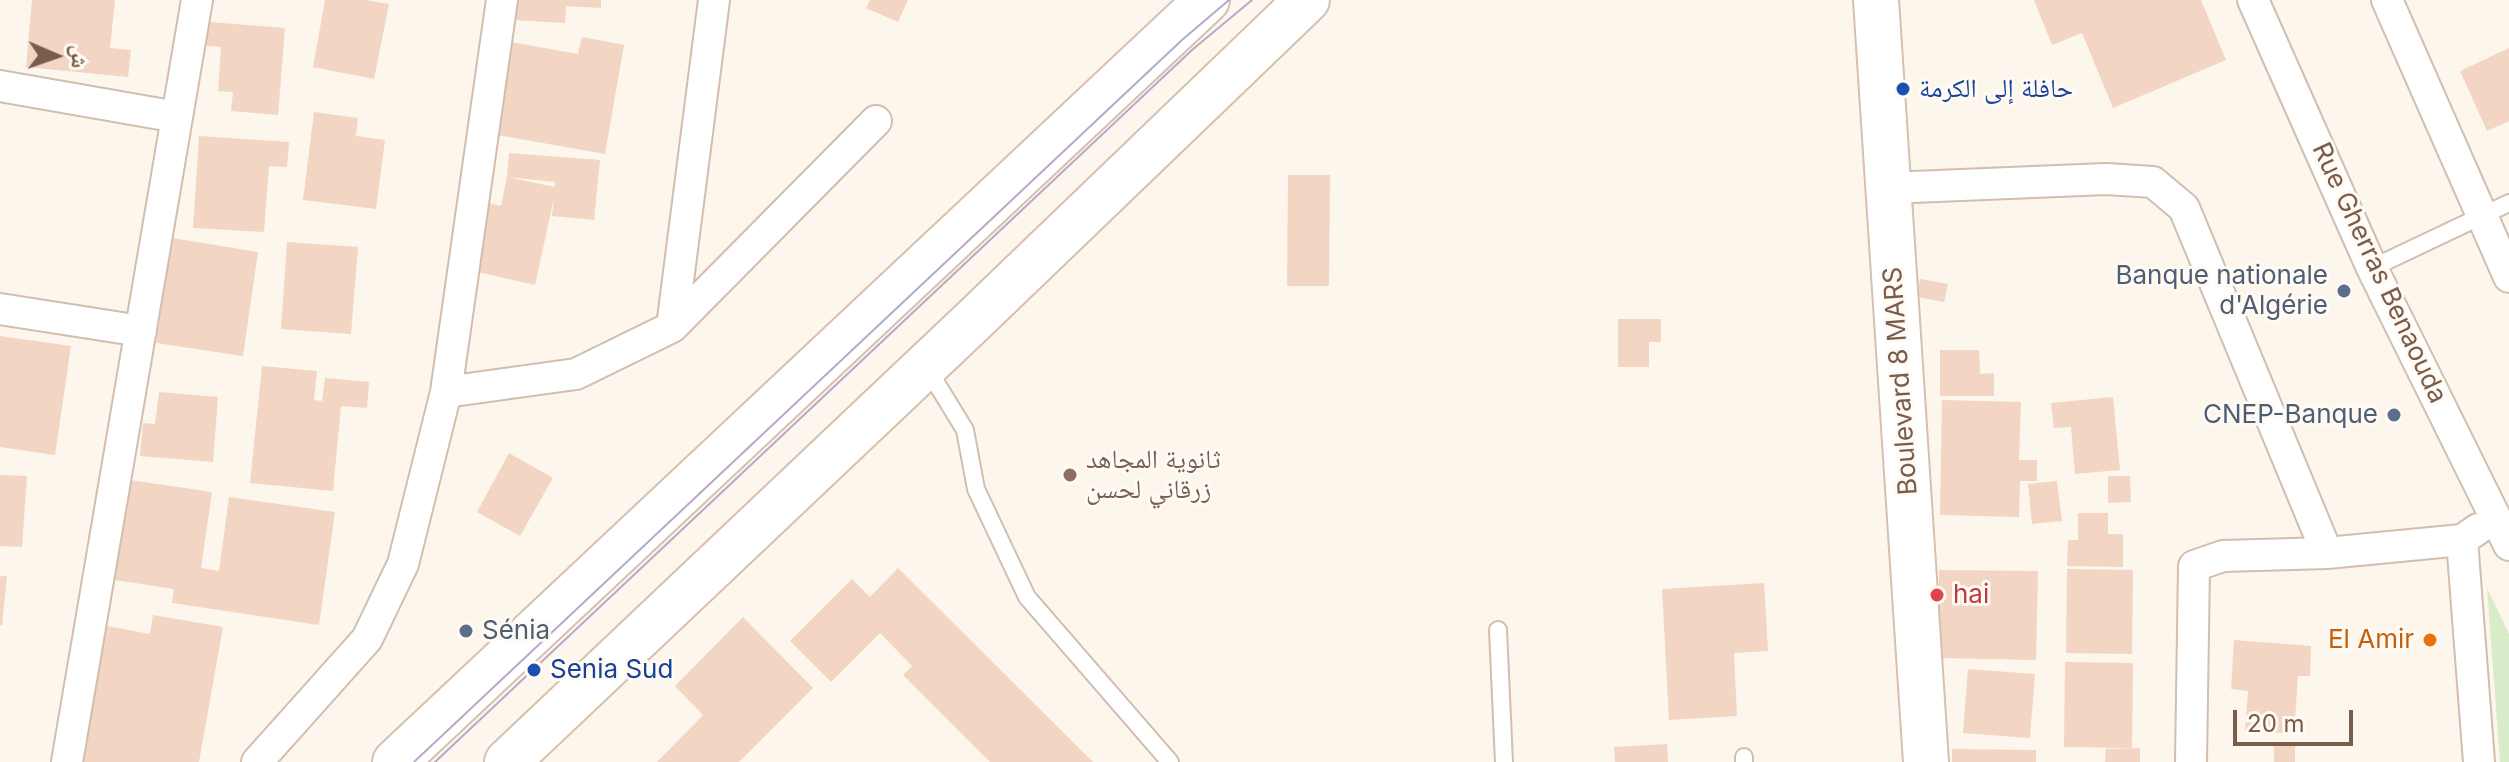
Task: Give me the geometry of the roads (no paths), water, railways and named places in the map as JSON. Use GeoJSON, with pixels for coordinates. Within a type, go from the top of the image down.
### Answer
{"type":"FeatureCollection","features":[{"type":"Feature","properties":{"kind":"main road"},"geometry":{"type":"LineString","coordinates":[[507,762],[1307,0]]}},
{"type":"Feature","properties":{"kind":"main road","name":"Boulevard 8 MARS"},"geometry":{"type":"LineString","coordinates":[[1876,0],[1926,762]]}},
{"type":"Feature","properties":{"kind":"main road"},"geometry":{"type":"LineString","coordinates":[[395,762],[1201,2]]}},
{"type":"Feature","properties":{"kind":"street"},"geometry":{"type":"LineString","coordinates":[[67,762],[197,0]]}},
{"type":"Feature","properties":{"kind":"street"},"geometry":{"type":"LineString","coordinates":[[257,762],[367,639],[403,564],[446,392],[502,0]]}},
{"type":"Feature","properties":{"kind":"street"},"geometry":{"type":"LineString","coordinates":[[672,327],[714,0]]}},
{"type":"Feature","properties":{"kind":"street","name":"Rue Gherras Benaouda"},"geometry":{"type":"LineString","coordinates":[[2253,0],[2372,268],[2509,545]]}},
{"type":"Feature","properties":{"kind":"street"},"geometry":{"type":"LineString","coordinates":[[2387,0],[2495,209],[2509,277]]}},
{"type":"Feature","properties":{"kind":"street"},"geometry":{"type":"LineString","coordinates":[[0,86],[177,117]]}},
{"type":"Feature","properties":{"kind":"street"},"geometry":{"type":"LineString","coordinates":[[446,392],[576,374],[672,327],[876,121]]}},
{"type":"Feature","properties":{"kind":"street"},"geometry":{"type":"LineString","coordinates":[[1889,188],[2106,179],[2153,182],[2163,190],[2184,208],[2327,553]]}},
{"type":"Feature","properties":{"kind":"street"},"geometry":{"type":"LineString","coordinates":[[0,309],[141,331]]}},
{"type":"Feature","properties":{"kind":"street"},"geometry":{"type":"LineString","coordinates":[[2191,762],[2194,566],[2223,556],[2327,553],[2462,540],[2496,516]]}},
{"type":"Feature","properties":{"kind":"street"},"geometry":{"type":"LineString","coordinates":[[2462,540],[2479,762]]}},
{"type":"Feature","properties":{"kind":"lane"},"geometry":{"type":"LineString","coordinates":[[2372,268],[2495,209]]}},
{"type":"Feature","properties":{"kind":"lane"},"geometry":{"type":"LineString","coordinates":[[926,366],[965,430],[976,489],[1027,597],[1170,762]]}},
{"type":"Feature","properties":{"kind":"lane"},"geometry":{"type":"LineString","coordinates":[[1498,630],[1504,762]]}},
{"type":"Feature","properties":{"kind":"tram line"},"geometry":{"type":"LineString","coordinates":[[414,762],[1182,40],[1229,0]]}},
{"type":"Feature","properties":{"kind":"tram line"},"geometry":{"type":"LineString","coordinates":[[435,762],[1192,50],[1252,0]]}},
{"type":"Feature","properties":{"kind":"place","name":"حافلة إلى الكرمة"},"geometry":{"type":"Point","coordinates":[1903,89]}},
{"type":"Feature","properties":{"kind":"place","name":"Banque nationale d'Algérie"},"geometry":{"type":"Point","coordinates":[2344,291]}},
{"type":"Feature","properties":{"kind":"place","name":"CNEP-Banque"},"geometry":{"type":"Point","coordinates":[2394,415]}},
{"type":"Feature","properties":{"kind":"place","name":"ثانوية المجاهد زرقاني لحسن"},"geometry":{"type":"Point","coordinates":[1070,475]}},
{"type":"Feature","properties":{"kind":"place","name":"hai"},"geometry":{"type":"Point","coordinates":[1937,595]}},
{"type":"Feature","properties":{"kind":"place","name":"Sénia"},"geometry":{"type":"Point","coordinates":[466,631]}},
{"type":"Feature","properties":{"kind":"place","name":"El Amir"},"geometry":{"type":"Point","coordinates":[2430,640]}},
{"type":"Feature","properties":{"kind":"place","name":"Senia Sud"},"geometry":{"type":"Point","coordinates":[534,670]}}]}
